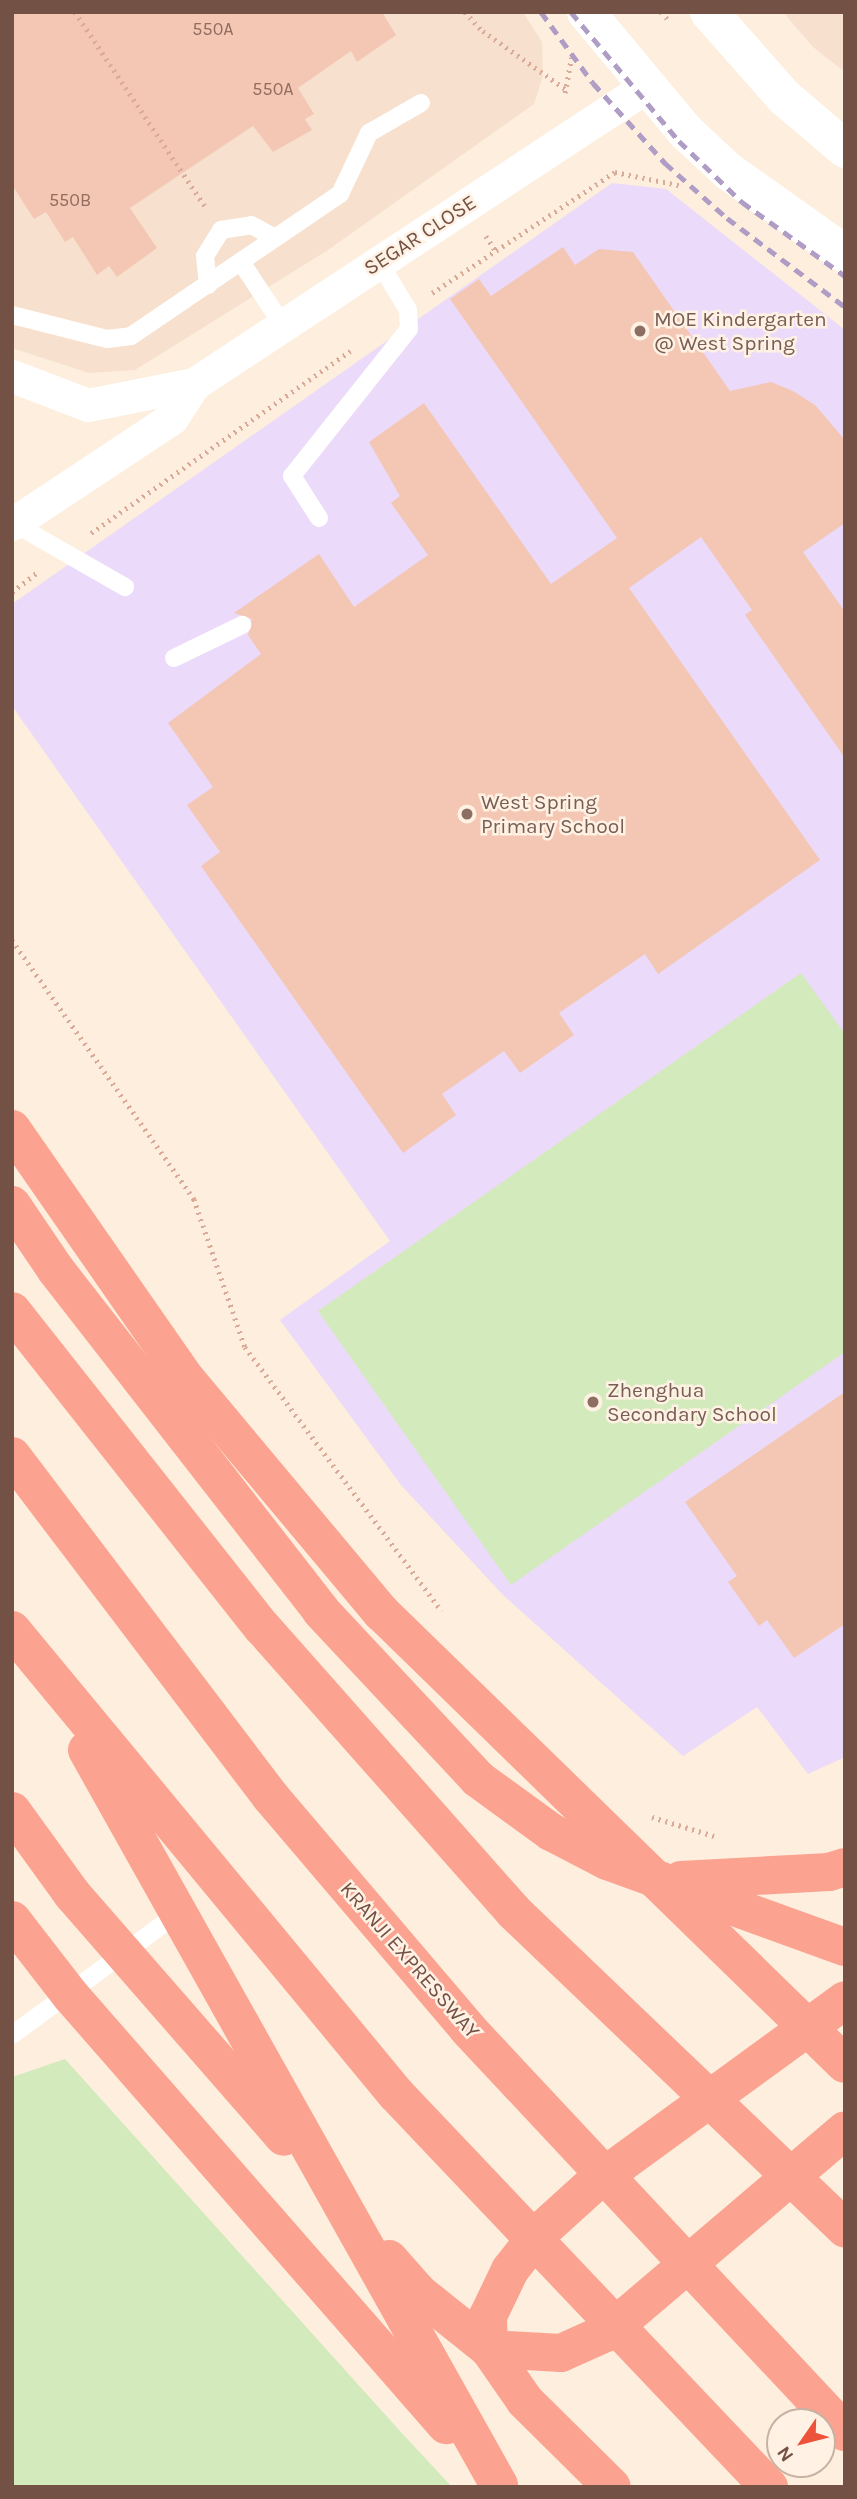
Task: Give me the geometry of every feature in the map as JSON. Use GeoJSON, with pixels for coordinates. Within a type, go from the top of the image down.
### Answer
{"type":"FeatureCollection","features":[{"type":"Feature","properties":{"kind":"highway"},"geometry":{"type":"LineString","coordinates":[[12,1129],[186,1379],[382,1613],[845,2064]]}},
{"type":"Feature","properties":{"kind":"highway"},"geometry":{"type":"LineString","coordinates":[[12,1205],[55,1270],[321,1611],[478,1779],[551,1832],[607,1861],[669,1881],[845,1947]]}},
{"type":"Feature","properties":{"kind":"highway"},"geometry":{"type":"LineString","coordinates":[[12,1311],[262,1627],[514,1912],[845,2228]]}},
{"type":"Feature","properties":{"kind":"highway","name":"KRANJI EXPRESSWAY"},"geometry":{"type":"LineString","coordinates":[[12,1456],[270,1796],[459,2018],[845,2432]]}},
{"type":"Feature","properties":{"kind":"highway"},"geometry":{"type":"LineString","coordinates":[[12,1630],[45,1675],[396,2094],[769,2487]]}},
{"type":"Feature","properties":{"kind":"highway"},"geometry":{"type":"LineString","coordinates":[[45,1675],[500,2486]]}},
{"type":"Feature","properties":{"kind":"highway"},"geometry":{"type":"LineString","coordinates":[[12,1811],[72,1894],[419,2293],[489,2349],[524,2401],[612,2487]]}},
{"type":"Feature","properties":{"kind":"highway"},"geometry":{"type":"LineString","coordinates":[[669,1881],[829,1872],[845,1867]]}},
{"type":"Feature","properties":{"kind":"highway"},"geometry":{"type":"LineString","coordinates":[[12,1920],[71,1996],[500,2486]]}},
{"type":"Feature","properties":{"kind":"highway"},"geometry":{"type":"LineString","coordinates":[[489,2349],[488,2316],[510,2270],[539,2233],[593,2184],[845,2000]]}},
{"type":"Feature","properties":{"kind":"highway"},"geometry":{"type":"LineString","coordinates":[[489,2349],[561,2353],[608,2332],[845,2130]]}},
{"type":"Feature","properties":{"kind":"main road"},"geometry":{"type":"LineString","coordinates":[[586,12],[647,86],[728,171],[845,254]]}},
{"type":"Feature","properties":{"kind":"main road"},"geometry":{"type":"LineString","coordinates":[[709,12],[784,97],[845,149]]}},
{"type":"Feature","properties":{"kind":"street","name":"SEGAR CLOSE"},"geometry":{"type":"LineString","coordinates":[[12,376],[88,405],[194,384],[647,86]]}},
{"type":"Feature","properties":{"kind":"street","name":"SEGAR CLOSE"},"geometry":{"type":"LineString","coordinates":[[14,524],[172,418],[194,384]]}},
{"type":"Feature","properties":{"kind":"lane"},"geometry":{"type":"LineString","coordinates":[[12,315],[119,340],[208,285],[340,194],[369,133],[421,103]]}},
{"type":"Feature","properties":{"kind":"lane"},"geometry":{"type":"LineString","coordinates":[[208,285],[205,256],[221,230],[251,225],[275,238]]}},
{"type":"Feature","properties":{"kind":"lane"},"geometry":{"type":"LineString","coordinates":[[241,261],[284,327]]}},
{"type":"Feature","properties":{"kind":"lane"},"geometry":{"type":"LineString","coordinates":[[320,518],[292,476],[404,338],[408,310],[379,262]]}},
{"type":"Feature","properties":{"kind":"lane"},"geometry":{"type":"LineString","coordinates":[[14,524],[125,587]]}},
{"type":"Feature","properties":{"kind":"lane"},"geometry":{"type":"LineString","coordinates":[[174,658],[242,625]]}},
{"type":"Feature","properties":{"kind":"lane"},"geometry":{"type":"LineString","coordinates":[[12,2035],[71,1996],[177,1914]]}},
{"type":"Feature","properties":{"kind":"path"},"geometry":{"type":"LineString","coordinates":[[75,12],[221,230]]}},
{"type":"Feature","properties":{"kind":"path"},"geometry":{"type":"LineString","coordinates":[[465,12],[483,31],[567,90]]}},
{"type":"Feature","properties":{"kind":"path"},"geometry":{"type":"LineString","coordinates":[[408,310],[615,172],[687,187]]}},
{"type":"Feature","properties":{"kind":"path"},"geometry":{"type":"LineString","coordinates":[[12,592],[64,552],[352,349]]}},
{"type":"Feature","properties":{"kind":"path"},"geometry":{"type":"LineString","coordinates":[[12,940],[194,1199],[245,1347],[448,1619]]}},
{"type":"Feature","properties":{"kind":"path"},"geometry":{"type":"LineString","coordinates":[[641,1813],[718,1837]]}},
{"type":"Feature","properties":{"kind":"shaded area"},"geometry":{"type":"Polygon","coordinates":[[[12,12],[523,12],[542,42],[543,76],[534,104],[328,250],[135,370],[89,373],[12,348],[12,12]]]}},
{"type":"Feature","properties":{"kind":"shaded area"},"geometry":{"type":"Polygon","coordinates":[[[783,12],[845,12],[845,72],[813,47],[783,12]]]}},
{"type":"Feature","properties":{"kind":"shaded area","name":"West Spring Primary School"},"geometry":{"type":"Polygon","coordinates":[[[612,183],[666,189],[845,330],[845,1757],[808,1774],[757,1707],[683,1756],[503,1595],[401,1485],[280,1320],[390,1241],[12,706],[12,604],[612,183]]]}},
{"type":"Feature","properties":{"kind":"green space","name":"Zhenghua Secondary School"},"geometry":{"type":"Polygon","coordinates":[[[801,973],[845,1034],[845,1352],[511,1585],[318,1311],[801,973]]]}},
{"type":"Feature","properties":{"kind":"green space"},"geometry":{"type":"Polygon","coordinates":[[[65,2059],[452,2487],[12,2487],[12,2077],[65,2059]]]}},
{"type":"Feature","properties":{"kind":"building"},"geometry":{"type":"Polygon","coordinates":[[[12,12],[382,12],[396,35],[357,62],[351,51],[298,88],[314,114],[305,119],[312,130],[273,152],[253,126],[130,208],[157,248],[117,277],[109,266],[97,275],[73,237],[65,242],[46,212],[34,219],[12,185],[12,12]]]}},
{"type":"Feature","properties":{"kind":"building"},"geometry":{"type":"Polygon","coordinates":[[[563,247],[575,265],[599,249],[633,252],[730,391],[771,382],[793,391],[815,405],[845,440],[845,523],[803,552],[845,612],[845,758],[745,615],[752,610],[701,537],[629,588],[820,860],[658,974],[645,954],[559,1013],[574,1035],[520,1073],[504,1051],[442,1094],[456,1115],[403,1153],[201,866],[220,852],[187,805],[213,787],[168,723],[261,654],[248,635],[252,619],[234,613],[319,554],[354,607],[428,555],[391,503],[400,496],[369,442],[424,403],[551,584],[617,538],[450,299],[479,279],[491,296],[563,247]]]}},
{"type":"Feature","properties":{"kind":"building"},"geometry":{"type":"Polygon","coordinates":[[[845,1392],[845,1624],[794,1658],[767,1620],[759,1626],[728,1582],[737,1576],[685,1502],[845,1392]]]}},
{"type":"Feature","properties":{"kind":"railway"},"geometry":{"type":"LineString","coordinates":[[541,12],[593,83],[665,163],[727,218],[845,307]]}},
{"type":"Feature","properties":{"kind":"railway"},"geometry":{"type":"LineString","coordinates":[[571,12],[679,141],[742,202],[845,276]]}},
{"type":"Feature","properties":{"kind":"place","name":"MOE Kindergarten @ West Spring"},"geometry":{"type":"Point","coordinates":[640,331]}},
{"type":"Feature","properties":{"kind":"place","name":"West Spring Primary School"},"geometry":{"type":"Point","coordinates":[467,814]}},
{"type":"Feature","properties":{"kind":"place","name":"Zhenghua Secondary School"},"geometry":{"type":"Point","coordinates":[593,1402]}}]}
